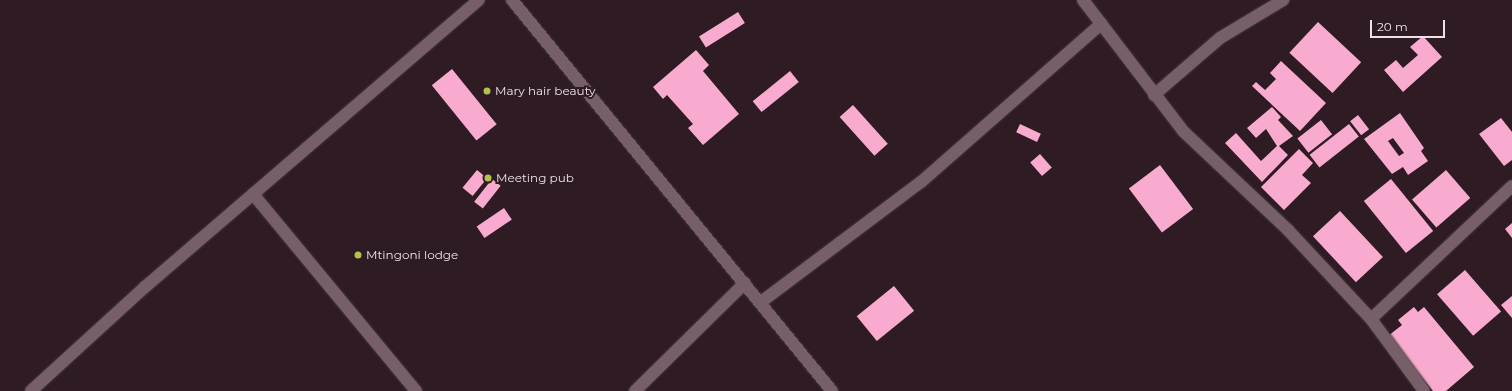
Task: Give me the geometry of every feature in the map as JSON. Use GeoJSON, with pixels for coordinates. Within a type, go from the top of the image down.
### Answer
{"type":"FeatureCollection","features":[{"type":"Feature","properties":{"kind":"street"},"geometry":{"type":"LineString","coordinates":[[31,391],[253,194],[479,0]]}},
{"type":"Feature","properties":{"kind":"street"},"geometry":{"type":"LineString","coordinates":[[512,0],[761,302],[832,391]]}},
{"type":"Feature","properties":{"kind":"street"},"geometry":{"type":"LineString","coordinates":[[1083,0],[1154,95],[1183,131],[1288,230],[1371,319],[1424,391]]}},
{"type":"Feature","properties":{"kind":"street"},"geometry":{"type":"LineString","coordinates":[[1154,95],[1220,38],[1283,0]]}},
{"type":"Feature","properties":{"kind":"street"},"geometry":{"type":"LineString","coordinates":[[761,302],[921,182],[1101,24]]}},
{"type":"Feature","properties":{"kind":"street"},"geometry":{"type":"LineString","coordinates":[[1371,319],[1512,186]]}},
{"type":"Feature","properties":{"kind":"street"},"geometry":{"type":"LineString","coordinates":[[253,194],[416,391]]}},
{"type":"Feature","properties":{"kind":"street"},"geometry":{"type":"LineString","coordinates":[[635,391],[745,283]]}},
{"type":"Feature","properties":{"kind":"building"},"geometry":{"type":"Polygon","coordinates":[[[738,12],[745,23],[706,47],[699,36],[738,12]]]}},
{"type":"Feature","properties":{"kind":"building"},"geometry":{"type":"Polygon","coordinates":[[[1318,22],[1361,62],[1333,93],[1289,53],[1318,22]]]}},
{"type":"Feature","properties":{"kind":"building"},"geometry":{"type":"Polygon","coordinates":[[[1423,36],[1442,57],[1403,92],[1384,70],[1396,60],[1403,68],[1418,55],[1410,47],[1423,36]]]}},
{"type":"Feature","properties":{"kind":"building"},"geometry":{"type":"Polygon","coordinates":[[[696,50],[709,65],[703,71],[739,114],[703,145],[688,128],[693,124],[667,95],[663,99],[653,87],[696,50]]]}},
{"type":"Feature","properties":{"kind":"building"},"geometry":{"type":"Polygon","coordinates":[[[1281,61],[1326,103],[1300,131],[1252,86],[1256,82],[1265,90],[1276,79],[1270,73],[1281,61]]]}},
{"type":"Feature","properties":{"kind":"building"},"geometry":{"type":"Polygon","coordinates":[[[452,69],[497,124],[476,141],[432,85],[452,69]]]}},
{"type":"Feature","properties":{"kind":"building"},"geometry":{"type":"Polygon","coordinates":[[[790,71],[799,82],[762,112],[753,101],[790,71]]]}},
{"type":"Feature","properties":{"kind":"building"},"geometry":{"type":"Polygon","coordinates":[[[853,105],[888,144],[874,156],[840,117],[853,105]]]}},
{"type":"Feature","properties":{"kind":"building"},"geometry":{"type":"Polygon","coordinates":[[[1272,107],[1281,117],[1278,120],[1293,136],[1279,146],[1288,155],[1262,182],[1225,143],[1236,133],[1261,161],[1277,146],[1266,129],[1256,138],[1247,128],[1272,107]]]}},
{"type":"Feature","properties":{"kind":"building"},"geometry":{"type":"Polygon","coordinates":[[[1400,113],[1424,148],[1421,151],[1428,161],[1408,175],[1403,167],[1392,174],[1364,139],[1400,113]],[[1393,138],[1388,141],[1399,156],[1404,153],[1393,138]]]}},
{"type":"Feature","properties":{"kind":"building"},"geometry":{"type":"Polygon","coordinates":[[[1358,115],[1369,129],[1361,135],[1350,121],[1358,115]]]}},
{"type":"Feature","properties":{"kind":"building"},"geometry":{"type":"Polygon","coordinates":[[[1501,118],[1512,132],[1512,160],[1504,166],[1479,134],[1501,118]]]}},
{"type":"Feature","properties":{"kind":"building"},"geometry":{"type":"Polygon","coordinates":[[[1321,120],[1332,134],[1308,153],[1297,138],[1321,120]]]}},
{"type":"Feature","properties":{"kind":"building"},"geometry":{"type":"Polygon","coordinates":[[[1020,124],[1041,134],[1037,142],[1016,132],[1020,124]]]}},
{"type":"Feature","properties":{"kind":"building"},"geometry":{"type":"Polygon","coordinates":[[[1349,124],[1359,137],[1319,167],[1310,155],[1349,124]]]}},
{"type":"Feature","properties":{"kind":"building"},"geometry":{"type":"Polygon","coordinates":[[[1299,149],[1313,163],[1302,175],[1311,183],[1284,210],[1261,187],[1299,149]]]}},
{"type":"Feature","properties":{"kind":"building"},"geometry":{"type":"Polygon","coordinates":[[[1040,154],[1052,168],[1042,176],[1030,163],[1040,154]]]}},
{"type":"Feature","properties":{"kind":"building"},"geometry":{"type":"Polygon","coordinates":[[[1160,165],[1193,209],[1162,232],[1129,188],[1160,165]]]}},
{"type":"Feature","properties":{"kind":"building"},"geometry":{"type":"Polygon","coordinates":[[[477,170],[487,178],[473,196],[463,188],[477,170]]]}},
{"type":"Feature","properties":{"kind":"building"},"geometry":{"type":"Polygon","coordinates":[[[1446,170],[1470,198],[1436,227],[1412,200],[1446,170]]]}},
{"type":"Feature","properties":{"kind":"building"},"geometry":{"type":"Polygon","coordinates":[[[492,179],[501,186],[483,209],[474,202],[492,179]]]}},
{"type":"Feature","properties":{"kind":"building"},"geometry":{"type":"Polygon","coordinates":[[[1391,179],[1433,231],[1406,253],[1364,201],[1391,179]]]}},
{"type":"Feature","properties":{"kind":"building"},"geometry":{"type":"Polygon","coordinates":[[[504,208],[512,220],[484,238],[477,226],[504,208]]]}},
{"type":"Feature","properties":{"kind":"building"},"geometry":{"type":"Polygon","coordinates":[[[1340,211],[1383,257],[1356,282],[1313,236],[1340,211]]]}},
{"type":"Feature","properties":{"kind":"building"},"geometry":{"type":"Polygon","coordinates":[[[1512,223],[1512,238],[1505,229],[1512,223]]]}},
{"type":"Feature","properties":{"kind":"building"},"geometry":{"type":"Polygon","coordinates":[[[1465,270],[1501,312],[1473,336],[1437,294],[1465,270]]]}},
{"type":"Feature","properties":{"kind":"building"},"geometry":{"type":"Polygon","coordinates":[[[894,286],[914,311],[877,341],[857,316],[894,286]]]}},
{"type":"Feature","properties":{"kind":"building"},"geometry":{"type":"Polygon","coordinates":[[[1512,296],[1512,318],[1501,305],[1512,296]]]}},
{"type":"Feature","properties":{"kind":"building"},"geometry":{"type":"Polygon","coordinates":[[[1414,307],[1418,312],[1424,307],[1474,367],[1446,391],[1433,391],[1388,336],[1402,325],[1398,320],[1414,307]]]}},
{"type":"Feature","properties":{"kind":"place","name":"Mary hair beauty"},"geometry":{"type":"Point","coordinates":[487,91]}},
{"type":"Feature","properties":{"kind":"place","name":"Meeting pub"},"geometry":{"type":"Point","coordinates":[488,178]}},
{"type":"Feature","properties":{"kind":"place","name":"Mtingoni lodge"},"geometry":{"type":"Point","coordinates":[358,255]}}]}
